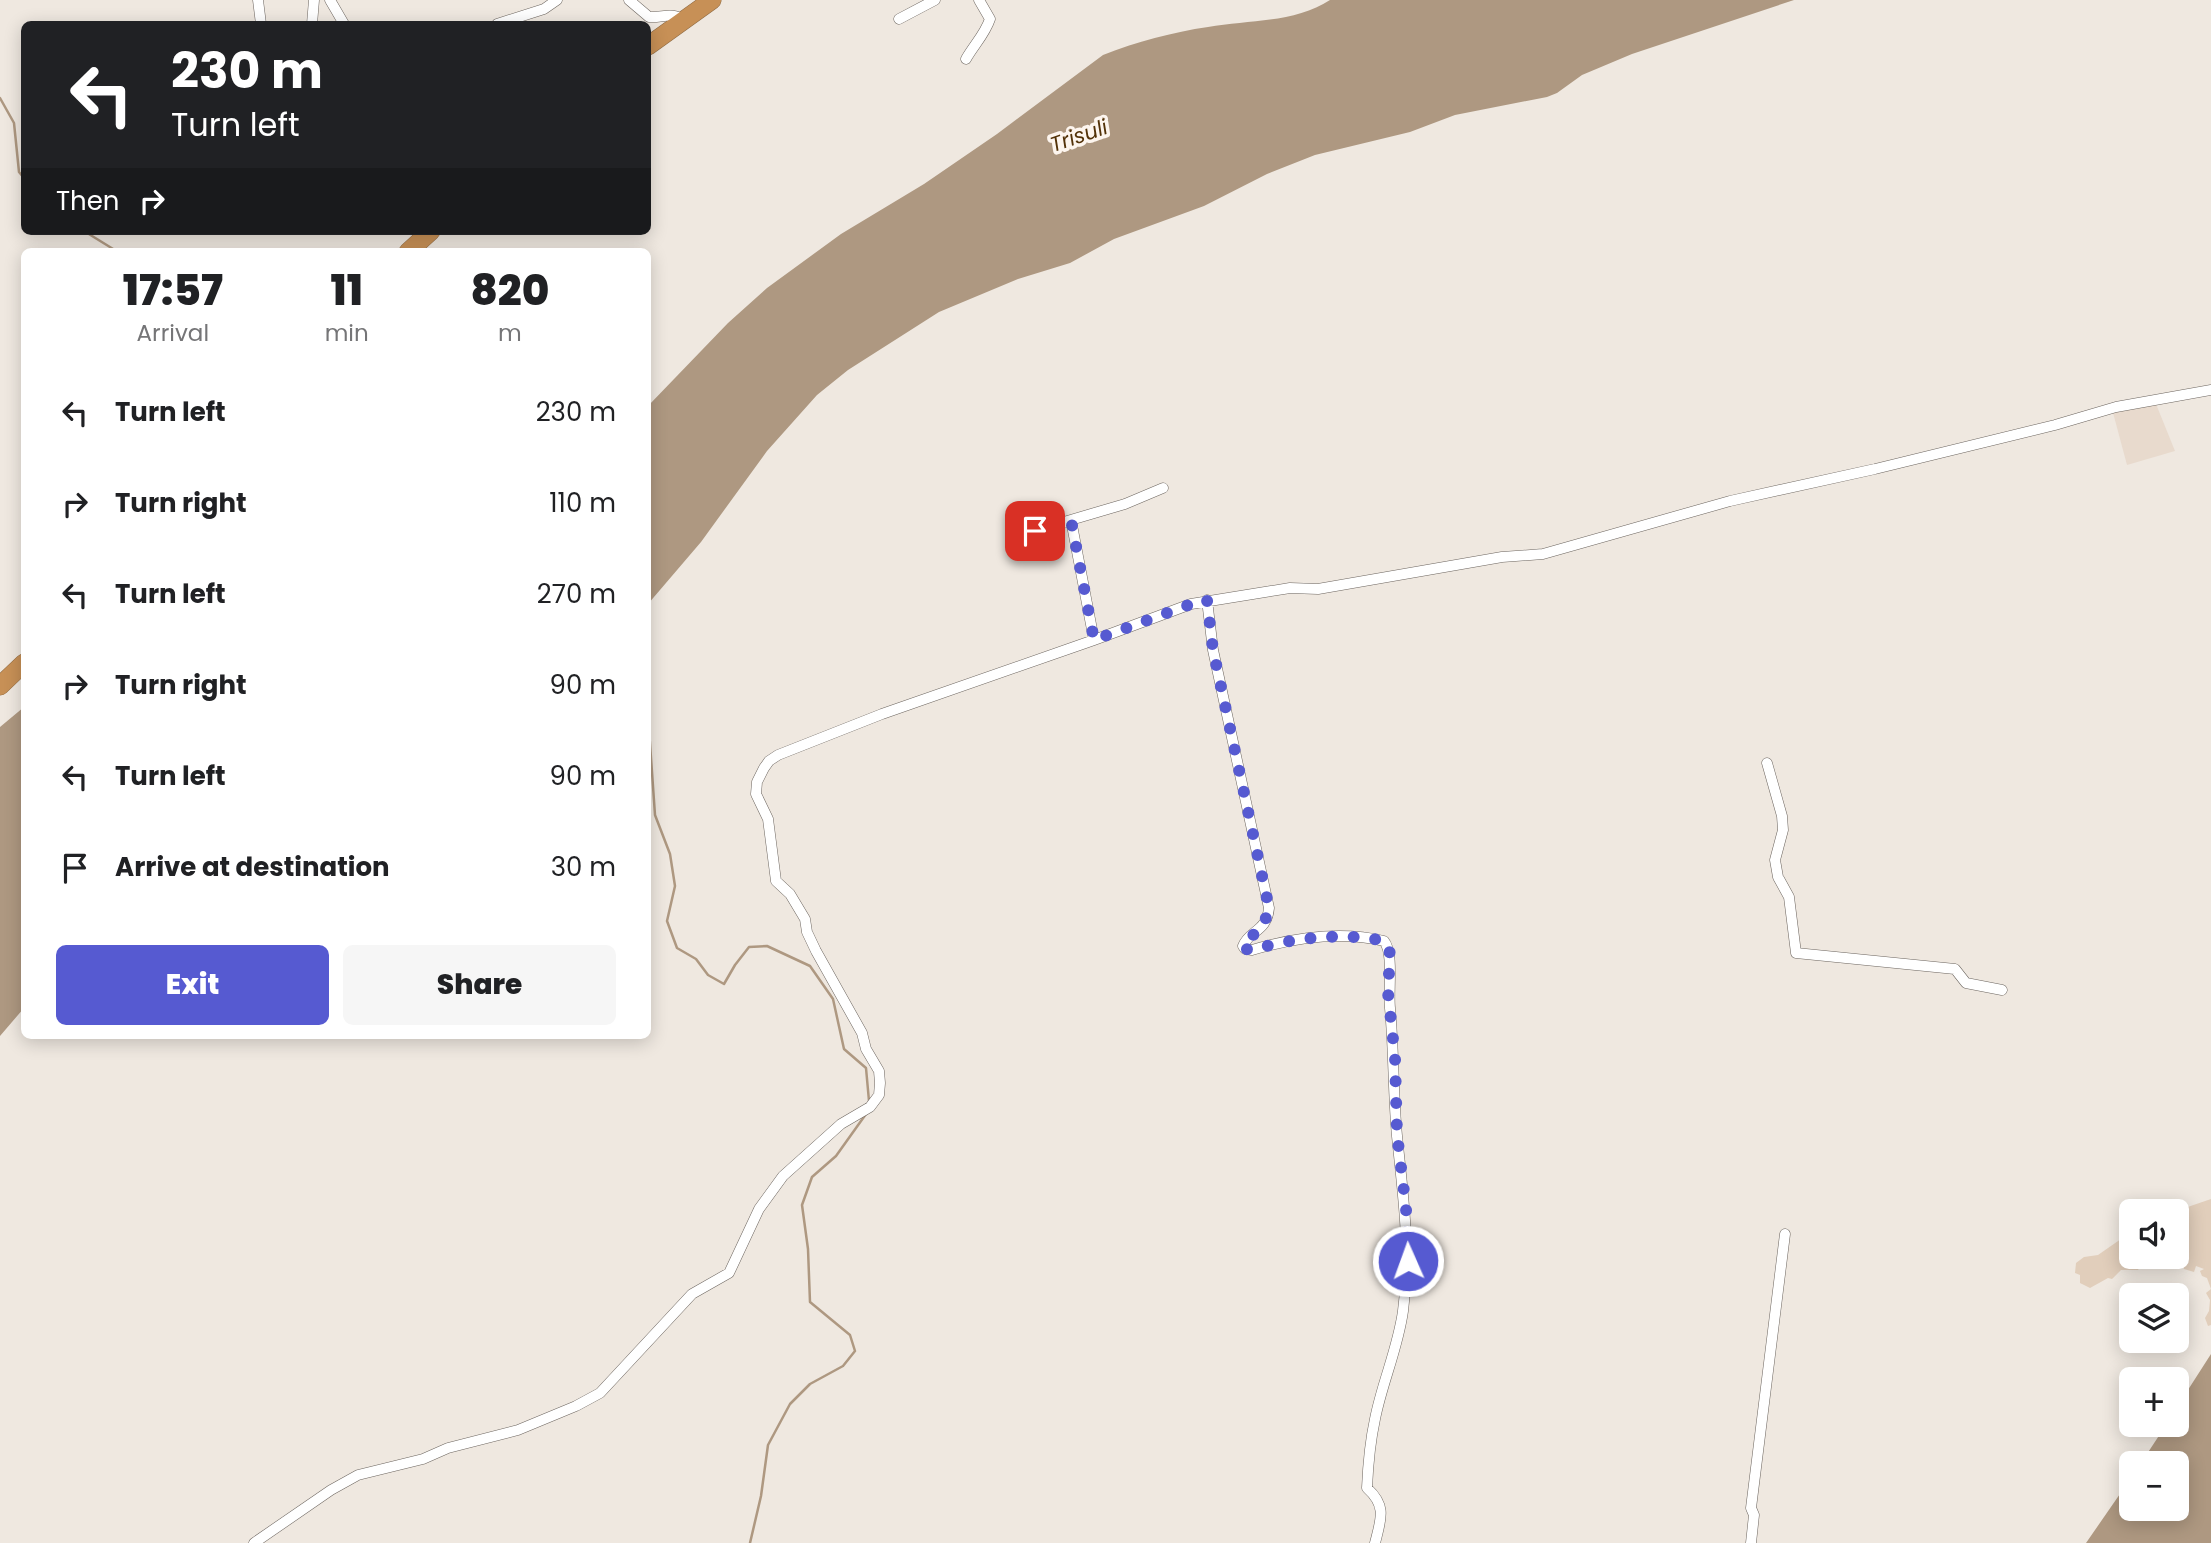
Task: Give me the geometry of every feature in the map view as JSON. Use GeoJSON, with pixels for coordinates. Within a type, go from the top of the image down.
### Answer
{"type":"FeatureCollection","features":[{"type":"Feature","properties":{"kind":"highway"},"geometry":{"type":"LineString","coordinates":[[651,44],[712,0]]}},
{"type":"Feature","properties":{"kind":"highway"},"geometry":{"type":"LineString","coordinates":[[412,248],[427,235]]}},
{"type":"Feature","properties":{"kind":"highway"},"geometry":{"type":"LineString","coordinates":[[0,686],[21,666]]}},
{"type":"Feature","properties":{"kind":"street"},"geometry":{"type":"LineString","coordinates":[[258,0],[261,21]]}},
{"type":"Feature","properties":{"kind":"street"},"geometry":{"type":"LineString","coordinates":[[312,21],[314,0]]}},
{"type":"Feature","properties":{"kind":"street"},"geometry":{"type":"LineString","coordinates":[[330,0],[342,21]]}},
{"type":"Feature","properties":{"kind":"street"},"geometry":{"type":"LineString","coordinates":[[526,13],[528,0]]}},
{"type":"Feature","properties":{"kind":"street"},"geometry":{"type":"LineString","coordinates":[[505,21],[544,9],[557,0]]}},
{"type":"Feature","properties":{"kind":"street"},"geometry":{"type":"LineString","coordinates":[[629,0],[649,17],[672,14],[684,21]]}},
{"type":"Feature","properties":{"kind":"street"},"geometry":{"type":"LineString","coordinates":[[899,19],[919,4],[935,0]]}},
{"type":"Feature","properties":{"kind":"street"},"geometry":{"type":"LineString","coordinates":[[966,60],[973,46],[986,31],[990,19],[979,0]]}},
{"type":"Feature","properties":{"kind":"street"},"geometry":{"type":"LineString","coordinates":[[254,1543],[331,1490],[358,1475],[423,1459],[448,1448],[518,1430],[600,1393],[692,1294],[729,1273],[759,1209],[783,1176],[841,1124],[870,1107],[879,1095],[879,1071],[866,1049],[862,1032],[816,951],[807,932],[805,919],[790,894],[776,881],[768,819],[756,794],[757,782],[764,768],[778,755],[864,721],[1191,604],[1290,588],[1318,589],[1502,557],[1543,554],[1730,501],[1875,469],[2055,425],[2116,407],[2211,390]]}},
{"type":"Feature","properties":{"kind":"street"},"geometry":{"type":"LineString","coordinates":[[1013,537],[1125,504],[1163,488]]}},
{"type":"Feature","properties":{"kind":"street"},"geometry":{"type":"LineString","coordinates":[[1071,520],[1094,640]]}},
{"type":"Feature","properties":{"kind":"street"},"geometry":{"type":"LineString","coordinates":[[1207,600],[1213,650],[1269,908],[1266,922],[1245,940],[1243,946],[1252,950],[1300,939],[1355,937],[1384,941],[1390,953],[1388,993],[1395,1057],[1397,1134],[1406,1208],[1408,1261],[1403,1314],[1375,1418],[1369,1452],[1367,1488],[1378,1498],[1382,1517],[1375,1543]]}},
{"type":"Feature","properties":{"kind":"street"},"geometry":{"type":"LineString","coordinates":[[1767,763],[1782,816],[1783,830],[1775,860],[1778,877],[1789,897],[1796,953],[1955,969],[1966,983],[2002,990]]}},
{"type":"Feature","properties":{"kind":"street"},"geometry":{"type":"LineString","coordinates":[[1751,1543],[1754,1515],[1751,1508],[1786,1234]]}},
{"type":"Feature","properties":{"kind":"shaded area"},"geometry":{"type":"Polygon","coordinates":[[[2154,399],[2175,451],[2127,465],[2112,409],[2154,399]]]}},
{"type":"Feature","properties":{"kind":"shaded area"},"geometry":{"type":"Polygon","coordinates":[[[2211,1199],[2211,1289],[2207,1278],[2202,1276],[2200,1271],[2204,1269],[2196,1266],[2194,1272],[2184,1269],[2189,1269],[2189,1207],[2211,1199]]]}},
{"type":"Feature","properties":{"kind":"shaded area"},"geometry":{"type":"Polygon","coordinates":[[[2119,1240],[2119,1269],[2139,1269],[2121,1270],[2112,1279],[2108,1278],[2090,1288],[2080,1283],[2080,1275],[2075,1273],[2076,1263],[2084,1257],[2098,1255],[2119,1240]]]}},
{"type":"Feature","properties":{"kind":"shaded area"},"geometry":{"type":"Polygon","coordinates":[[[2211,1289],[2211,1325],[2208,1326],[2205,1318],[2210,1300],[2206,1293],[2211,1289]]]}},
{"type":"Feature","properties":{"kind":"water","name":"Trisuli"},"geometry":{"type":"Polygon","coordinates":[[[1330,0],[1794,0],[1632,54],[1582,75],[1547,97],[1455,115],[1410,132],[1315,155],[1267,174],[1204,206],[1114,239],[1070,263],[1018,279],[939,312],[848,370],[817,395],[767,451],[701,542],[651,600],[651,403],[728,323],[767,288],[841,234],[924,184],[997,134],[1103,55],[1181,32],[1271,20],[1316,7],[1330,0]]]}},
{"type":"Feature","properties":{"kind":"water"},"geometry":{"type":"Polygon","coordinates":[[[21,710],[21,1012],[0,1036],[0,727],[21,710]]]}},
{"type":"Feature","properties":{"kind":"water"},"geometry":{"type":"Polygon","coordinates":[[[2211,1354],[2211,1543],[2086,1543],[2119,1495],[2119,1521],[2189,1521],[2189,1451],[2149,1451],[2158,1437],[2189,1437],[2189,1388],[2211,1354]]]}},
{"type":"Feature","properties":{"kind":"waterway"},"geometry":{"type":"LineString","coordinates":[[0,98],[14,123],[21,174]]}},
{"type":"Feature","properties":{"kind":"waterway"},"geometry":{"type":"LineString","coordinates":[[90,235],[112,248]]}},
{"type":"Feature","properties":{"kind":"waterway"},"geometry":{"type":"LineString","coordinates":[[651,758],[655,815],[670,854],[675,886],[667,921],[677,948],[696,959],[708,975],[724,984],[749,947],[767,946],[810,966],[833,999],[844,1049],[866,1068],[869,1101]]}},
{"type":"Feature","properties":{"kind":"waterway"},"geometry":{"type":"LineString","coordinates":[[750,1543],[761,1496],[768,1445],[790,1404],[810,1384],[843,1366],[855,1351],[850,1335],[810,1302],[808,1249],[802,1205],[812,1177],[836,1156],[866,1114]]}},
{"type":"Feature","properties":{"kind":"route"},"geometry":{"type":"LineString","coordinates":[[1035,531],[1071,520],[1094,640],[1207,600],[1213,650],[1269,908],[1263,927],[1243,943],[1245,949],[1252,950],[1300,939],[1355,937],[1384,941],[1387,945],[1390,953],[1388,993],[1395,1057],[1397,1134],[1406,1208],[1408,1261]]}}]}
